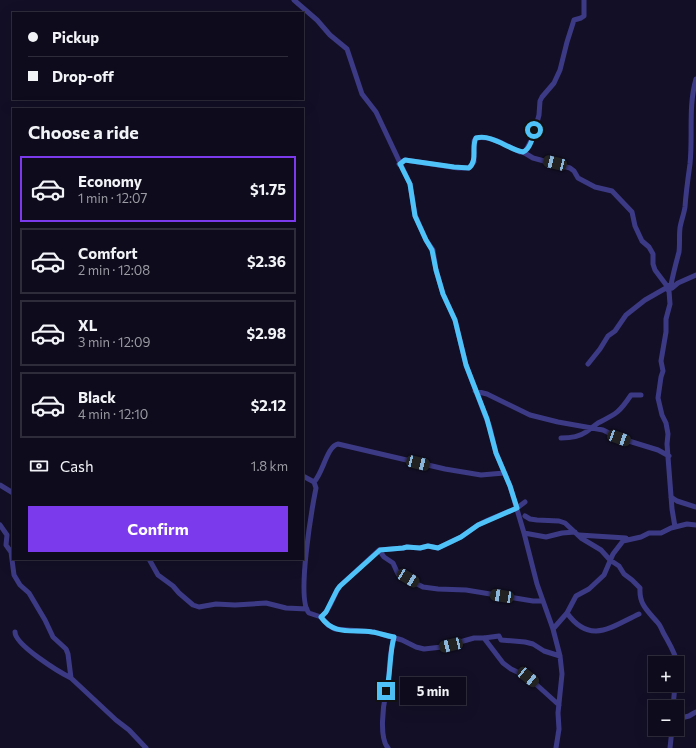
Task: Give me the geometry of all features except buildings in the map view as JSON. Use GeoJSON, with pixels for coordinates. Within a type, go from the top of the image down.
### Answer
{"type":"FeatureCollection","features":[{"type":"Feature","properties":{"kind":"street"},"geometry":{"type":"LineString","coordinates":[[294,0],[317,20],[330,35],[347,49],[362,94],[376,112],[410,184],[415,216],[432,250],[443,294],[455,320],[466,365],[487,419],[495,450],[517,508],[528,554],[542,601],[553,629],[560,656],[562,679],[559,705],[559,729],[556,748]]}},
{"type":"Feature","properties":{"kind":"street"},"geometry":{"type":"LineString","coordinates":[[523,152],[526,150],[533,137],[539,115],[540,101],[554,83],[560,70],[566,42],[574,20],[584,16],[584,0]]}},
{"type":"Feature","properties":{"kind":"street"},"geometry":{"type":"LineString","coordinates":[[675,527],[671,497],[668,434],[658,398],[663,371],[661,361],[666,332],[666,319],[670,304],[669,288],[679,251],[680,228],[685,208],[685,195],[692,139],[690,123],[692,112],[692,95],[696,79]]}},
{"type":"Feature","properties":{"kind":"street"},"geometry":{"type":"LineString","coordinates":[[400,164],[405,160],[469,168],[474,162],[474,141],[478,137],[493,140],[523,152],[533,158],[570,168],[574,171],[578,178],[595,187],[612,191],[632,212],[635,226],[642,241],[650,247],[653,254],[653,264],[655,270],[669,288]]}},
{"type":"Feature","properties":{"kind":"street"},"geometry":{"type":"LineString","coordinates":[[588,364],[608,336],[615,331],[626,315],[645,300],[696,275]]}},
{"type":"Feature","properties":{"kind":"street"},"geometry":{"type":"LineString","coordinates":[[475,391],[487,394],[530,415],[558,422],[603,430],[619,438],[658,450],[669,456]]}},
{"type":"Feature","properties":{"kind":"street"},"geometry":{"type":"LineString","coordinates":[[561,438],[576,437],[593,428],[596,424],[605,421],[618,413],[631,395],[641,395]]}},
{"type":"Feature","properties":{"kind":"street"},"geometry":{"type":"LineString","coordinates":[[314,482],[318,478],[333,446],[338,444],[445,469],[481,475],[504,473]]}},
{"type":"Feature","properties":{"kind":"street"},"geometry":{"type":"LineString","coordinates":[[304,477],[314,482],[316,488],[308,536],[304,594],[307,609],[310,613],[321,617],[328,625],[336,629],[374,632],[394,637],[424,649],[442,647],[474,638],[498,636],[501,640],[533,644],[544,651],[560,656]]}},
{"type":"Feature","properties":{"kind":"street"},"geometry":{"type":"LineString","coordinates":[[0,485],[12,492]]}},
{"type":"Feature","properties":{"kind":"street"},"geometry":{"type":"LineString","coordinates":[[671,497],[677,501],[696,507]]}},
{"type":"Feature","properties":{"kind":"street"},"geometry":{"type":"LineString","coordinates":[[321,617],[326,612],[340,586],[380,550],[407,547],[420,548],[428,546],[438,548],[461,537],[478,525],[517,508],[525,502]]}},
{"type":"Feature","properties":{"kind":"street"},"geometry":{"type":"LineString","coordinates":[[525,516],[530,519],[559,521],[565,523],[581,538],[601,550],[610,560],[619,566],[624,574],[640,588],[640,599],[644,607],[651,617],[659,624],[676,656]]}},
{"type":"Feature","properties":{"kind":"street"},"geometry":{"type":"LineString","coordinates":[[553,629],[566,613],[576,596],[589,589],[604,575],[610,560],[620,543],[652,532],[661,533],[687,524],[696,525]]}},
{"type":"Feature","properties":{"kind":"street"},"geometry":{"type":"LineString","coordinates":[[0,525],[6,533],[6,544],[10,552],[14,575],[20,585],[29,593],[53,637],[66,649],[71,678]]}},
{"type":"Feature","properties":{"kind":"street"},"geometry":{"type":"LineString","coordinates":[[524,533],[546,537],[562,532],[629,539]]}},
{"type":"Feature","properties":{"kind":"street"},"geometry":{"type":"LineString","coordinates":[[7,542],[12,539]]}},
{"type":"Feature","properties":{"kind":"street"},"geometry":{"type":"LineString","coordinates":[[380,550],[384,557],[393,563],[398,574],[423,587],[466,590],[542,601]]}},
{"type":"Feature","properties":{"kind":"street"},"geometry":{"type":"LineString","coordinates":[[150,560],[158,575],[173,586],[193,605],[199,607],[216,604],[235,605],[266,603],[286,608],[307,609]]}},
{"type":"Feature","properties":{"kind":"street"},"geometry":{"type":"LineString","coordinates":[[566,613],[580,628],[599,632],[639,614]]}},
{"type":"Feature","properties":{"kind":"street"},"geometry":{"type":"LineString","coordinates":[[15,632],[15,636],[19,641],[36,656],[71,678],[116,720],[129,730],[146,748]]}},
{"type":"Feature","properties":{"kind":"street"},"geometry":{"type":"LineString","coordinates":[[388,748],[385,745],[384,739],[384,714],[386,691],[389,681],[389,664],[394,637]]}},
{"type":"Feature","properties":{"kind":"street"},"geometry":{"type":"LineString","coordinates":[[484,638],[503,663],[510,669],[528,677],[559,705]]}},
{"type":"Feature","properties":{"kind":"street"},"geometry":{"type":"LineString","coordinates":[[684,717],[696,712]]}},
{"type":"Feature","properties":{"kind":"street"},"geometry":{"type":"LineString","coordinates":[[670,748],[671,736]]}},
{"type":"Feature","properties":{"kind":"route"},"geometry":{"type":"LineString","coordinates":[[386,691],[389,681],[388,676],[391,646],[394,637],[367,631],[340,630],[331,628],[321,617],[331,604],[337,590],[380,550],[407,547],[420,548],[425,546],[438,548],[461,537],[478,525],[517,508],[510,486],[495,450],[492,433],[466,365],[455,320],[443,294],[431,246],[426,240],[415,216],[410,184],[400,164],[405,160],[469,168],[474,162],[474,141],[476,138],[482,137],[493,140],[520,152],[525,152],[533,137],[534,130]]}}]}
